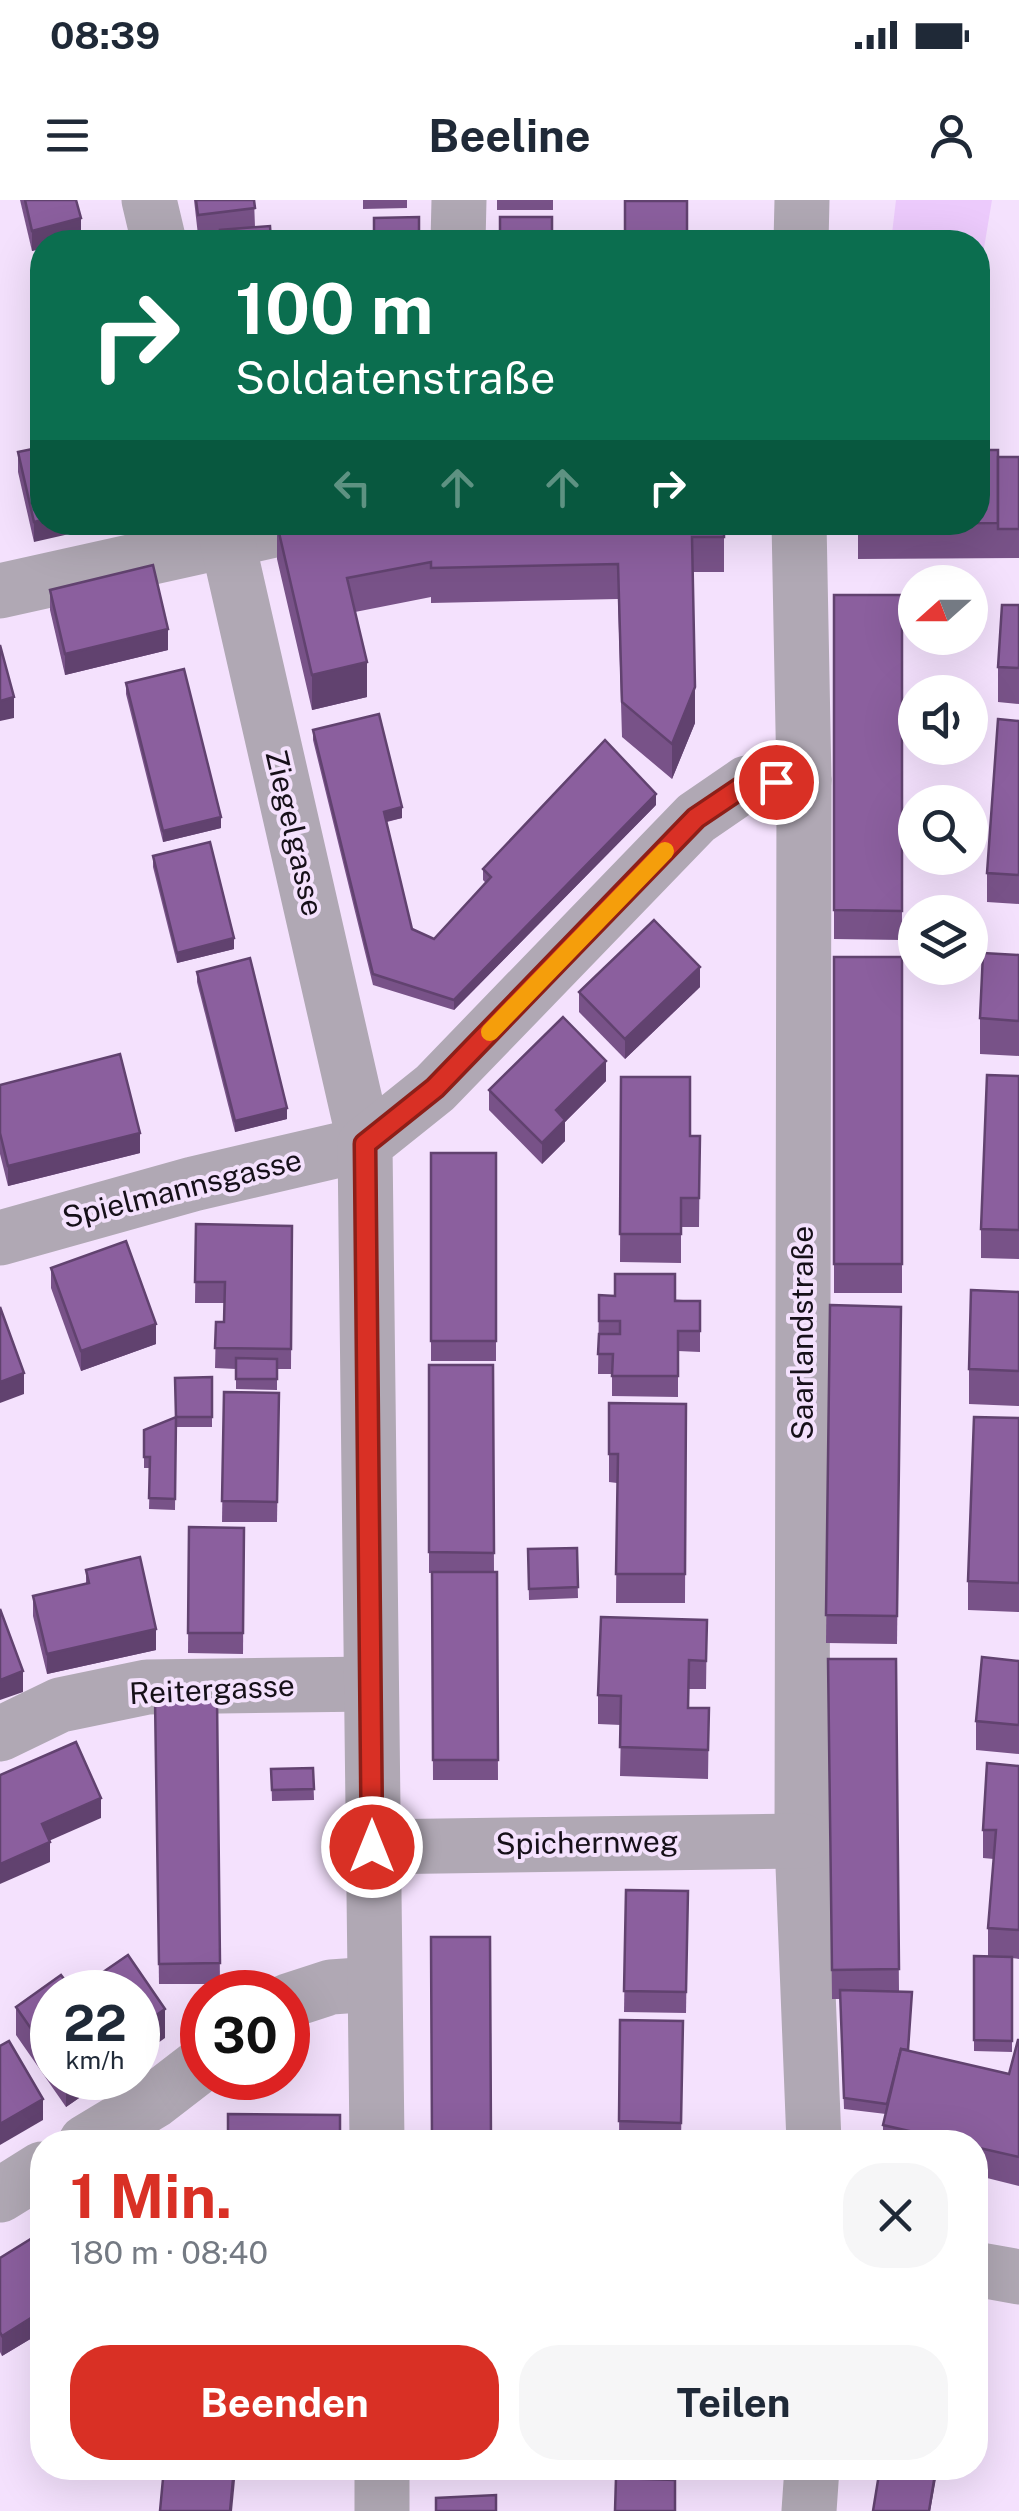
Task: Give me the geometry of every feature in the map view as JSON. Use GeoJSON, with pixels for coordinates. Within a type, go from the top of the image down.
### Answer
{"type":"FeatureCollection","features":[{"type":"Feature","properties":{"kind":"street"},"geometry":{"type":"LineString","coordinates":[[150,200],[156,230]]}},
{"type":"Feature","properties":{"kind":"street"},"geometry":{"type":"LineString","coordinates":[[458,230],[459,200]]}},
{"type":"Feature","properties":{"kind":"street"},"geometry":{"type":"LineString","coordinates":[[802,200],[802,230]]}},
{"type":"Feature","properties":{"kind":"street"},"geometry":{"type":"LineString","coordinates":[[0,591],[207,535]]}},
{"type":"Feature","properties":{"kind":"street","name":"Ziegelgasse"},"geometry":{"type":"LineString","coordinates":[[226,535],[365,1144],[377,2130]]}},
{"type":"Feature","properties":{"kind":"street","name":"Saarlandstraße"},"geometry":{"type":"LineString","coordinates":[[799,535],[804,780],[802,1841],[814,2130]]}},
{"type":"Feature","properties":{"kind":"street"},"geometry":{"type":"LineString","coordinates":[[365,1144],[435,1088],[696,818],[748,783],[804,780]]}},
{"type":"Feature","properties":{"kind":"street","name":"Spielmannsgasse"},"geometry":{"type":"LineString","coordinates":[[0,1238],[193,1184],[365,1144]]}},
{"type":"Feature","properties":{"kind":"street","name":"Reitergasse"},"geometry":{"type":"LineString","coordinates":[[0,1734],[60,1705],[148,1687],[371,1684]]}},
{"type":"Feature","properties":{"kind":"street","name":"Spichernweg"},"geometry":{"type":"LineString","coordinates":[[372,1847],[802,1841]]}},
{"type":"Feature","properties":{"kind":"street"},"geometry":{"type":"LineString","coordinates":[[310,1994],[330,1987],[374,1984]]}},
{"type":"Feature","properties":{"kind":"street"},"geometry":{"type":"LineString","coordinates":[[106,2130],[180,2081]]}},
{"type":"Feature","properties":{"kind":"street"},"geometry":{"type":"LineString","coordinates":[[0,2194],[30,2176]]}},
{"type":"Feature","properties":{"kind":"street"},"geometry":{"type":"LineString","coordinates":[[988,2271],[1019,2277]]}},
{"type":"Feature","properties":{"kind":"street"},"geometry":{"type":"LineString","coordinates":[[382,2480],[382,2511]]}},
{"type":"Feature","properties":{"kind":"street"},"geometry":{"type":"LineString","coordinates":[[810,2511],[811,2480]]}},
{"type":"Feature","properties":{"kind":"shaded area"},"geometry":{"type":"Polygon","coordinates":[[[896,200],[992,200],[987,230],[892,230],[896,200]]]}},
{"type":"Feature","properties":{"kind":"building"},"geometry":{"type":"Polygon","coordinates":[[[25,200],[76,200],[81,218],[32,230],[25,200]]]}},
{"type":"Feature","properties":{"kind":"building"},"geometry":{"type":"Polygon","coordinates":[[[196,200],[254,200],[255,208],[198,215],[196,200]]]}},
{"type":"Feature","properties":{"kind":"building"},"geometry":{"type":"Polygon","coordinates":[[[625,201],[687,201],[687,230],[625,230],[625,201]]]}},
{"type":"Feature","properties":{"kind":"building"},"geometry":{"type":"Polygon","coordinates":[[[419,217],[419,230],[374,230],[374,218],[419,217]]]}},
{"type":"Feature","properties":{"kind":"building"},"geometry":{"type":"Polygon","coordinates":[[[500,217],[552,217],[552,230],[500,230],[500,217]]]}},
{"type":"Feature","properties":{"kind":"building"},"geometry":{"type":"Polygon","coordinates":[[[270,226],[270,230],[220,230],[270,226]]]}},
{"type":"Feature","properties":{"kind":"building"},"geometry":{"type":"Polygon","coordinates":[[[30,450],[30,504],[18,452],[30,450]]]}},
{"type":"Feature","properties":{"kind":"building"},"geometry":{"type":"Polygon","coordinates":[[[990,450],[998,450],[998,523],[990,523],[990,450]]]}},
{"type":"Feature","properties":{"kind":"building"},"geometry":{"type":"Polygon","coordinates":[[[998,457],[1019,457],[1019,529],[998,529],[998,457]]]}},
{"type":"Feature","properties":{"kind":"building"},"geometry":{"type":"Polygon","coordinates":[[[280,535],[724,535],[692,537],[695,687],[672,744],[622,702],[618,564],[431,568],[431,562],[347,578],[367,662],[312,675],[280,535]]]}},
{"type":"Feature","properties":{"kind":"building"},"geometry":{"type":"Polygon","coordinates":[[[153,565],[168,629],[65,654],[50,590],[153,565]]]}},
{"type":"Feature","properties":{"kind":"building"},"geometry":{"type":"Polygon","coordinates":[[[834,595],[898,595],[902,675],[898,675],[898,765],[902,765],[902,785],[898,785],[898,875],[902,875],[902,895],[898,895],[898,911],[834,910],[834,595]]]}},
{"type":"Feature","properties":{"kind":"building"},"geometry":{"type":"Polygon","coordinates":[[[1002,605],[1019,605],[1019,668],[998,667],[1002,605]]]}},
{"type":"Feature","properties":{"kind":"building"},"geometry":{"type":"Polygon","coordinates":[[[0,645],[14,697],[0,701],[0,645]]]}},
{"type":"Feature","properties":{"kind":"building"},"geometry":{"type":"Polygon","coordinates":[[[184,669],[221,817],[163,831],[126,683],[184,669]]]}},
{"type":"Feature","properties":{"kind":"building"},"geometry":{"type":"Polygon","coordinates":[[[379,714],[402,807],[384,812],[412,929],[434,939],[491,877],[483,869],[605,740],[656,794],[454,1000],[373,974],[313,730],[379,714]]]}},
{"type":"Feature","properties":{"kind":"building"},"geometry":{"type":"Polygon","coordinates":[[[998,719],[1019,721],[1019,875],[988,873],[998,719]]]}},
{"type":"Feature","properties":{"kind":"building"},"geometry":{"type":"Polygon","coordinates":[[[210,842],[234,938],[177,953],[153,856],[210,842]]]}},
{"type":"Feature","properties":{"kind":"building"},"geometry":{"type":"Polygon","coordinates":[[[654,920],[700,967],[625,1039],[579,992],[654,920]]]}},
{"type":"Feature","properties":{"kind":"building"},"geometry":{"type":"Polygon","coordinates":[[[988,953],[1019,955],[1019,1021],[980,1018],[982,985],[988,985],[988,953]]]}},
{"type":"Feature","properties":{"kind":"building"},"geometry":{"type":"Polygon","coordinates":[[[834,957],[898,957],[898,985],[902,985],[902,1264],[834,1264],[834,957]]]}},
{"type":"Feature","properties":{"kind":"building"},"geometry":{"type":"Polygon","coordinates":[[[250,958],[287,1108],[235,1121],[197,972],[250,958]]]}},
{"type":"Feature","properties":{"kind":"building"},"geometry":{"type":"Polygon","coordinates":[[[563,1017],[606,1061],[556,1110],[565,1120],[542,1143],[489,1090],[563,1017]]]}},
{"type":"Feature","properties":{"kind":"building"},"geometry":{"type":"Polygon","coordinates":[[[120,1054],[140,1133],[8,1166],[0,1133],[0,1085],[120,1054]]]}},
{"type":"Feature","properties":{"kind":"building"},"geometry":{"type":"Polygon","coordinates":[[[987,1075],[1019,1076],[1019,1230],[981,1229],[987,1075]]]}},
{"type":"Feature","properties":{"kind":"building"},"geometry":{"type":"Polygon","coordinates":[[[621,1077],[690,1077],[690,1136],[700,1136],[699,1198],[681,1198],[681,1234],[620,1234],[621,1077]]]}},
{"type":"Feature","properties":{"kind":"building"},"geometry":{"type":"Polygon","coordinates":[[[431,1153],[496,1153],[496,1341],[431,1341],[431,1153]]]}},
{"type":"Feature","properties":{"kind":"building"},"geometry":{"type":"Polygon","coordinates":[[[196,1224],[292,1226],[291,1349],[215,1348],[216,1322],[224,1322],[225,1282],[195,1282],[196,1224]]]}},
{"type":"Feature","properties":{"kind":"building"},"geometry":{"type":"Polygon","coordinates":[[[126,1241],[156,1324],[81,1351],[51,1268],[126,1241]]]}},
{"type":"Feature","properties":{"kind":"building"},"geometry":{"type":"Polygon","coordinates":[[[615,1274],[675,1274],[675,1301],[700,1301],[700,1331],[678,1331],[678,1376],[612,1376],[613,1354],[598,1354],[599,1334],[620,1334],[620,1321],[599,1321],[599,1295],[615,1296],[615,1274]]]}},
{"type":"Feature","properties":{"kind":"building"},"geometry":{"type":"Polygon","coordinates":[[[971,1290],[1019,1292],[1019,1371],[969,1369],[971,1290]]]}},
{"type":"Feature","properties":{"kind":"building"},"geometry":{"type":"Polygon","coordinates":[[[830,1305],[901,1307],[897,1616],[826,1615],[830,1305]]]}},
{"type":"Feature","properties":{"kind":"building"},"geometry":{"type":"Polygon","coordinates":[[[0,1307],[24,1373],[0,1382],[0,1307]]]}},
{"type":"Feature","properties":{"kind":"building"},"geometry":{"type":"Polygon","coordinates":[[[236,1358],[277,1359],[277,1379],[236,1379],[236,1358]]]}},
{"type":"Feature","properties":{"kind":"building"},"geometry":{"type":"Polygon","coordinates":[[[429,1365],[493,1365],[494,1553],[429,1552],[429,1365]]]}},
{"type":"Feature","properties":{"kind":"building"},"geometry":{"type":"Polygon","coordinates":[[[212,1377],[212,1417],[176,1417],[175,1378],[212,1377]]]}},
{"type":"Feature","properties":{"kind":"building"},"geometry":{"type":"Polygon","coordinates":[[[224,1392],[279,1393],[277,1502],[222,1501],[224,1392]]]}},
{"type":"Feature","properties":{"kind":"building"},"geometry":{"type":"Polygon","coordinates":[[[609,1403],[686,1404],[685,1574],[616,1574],[618,1454],[609,1454],[609,1403]]]}},
{"type":"Feature","properties":{"kind":"building"},"geometry":{"type":"Polygon","coordinates":[[[176,1417],[175,1499],[149,1498],[150,1457],[144,1457],[144,1430],[176,1417]]]}},
{"type":"Feature","properties":{"kind":"building"},"geometry":{"type":"Polygon","coordinates":[[[974,1417],[1019,1418],[1019,1583],[968,1581],[974,1417]]]}},
{"type":"Feature","properties":{"kind":"building"},"geometry":{"type":"Polygon","coordinates":[[[189,1527],[244,1528],[243,1633],[188,1633],[189,1527]]]}},
{"type":"Feature","properties":{"kind":"building"},"geometry":{"type":"Polygon","coordinates":[[[577,1548],[578,1587],[529,1589],[528,1549],[577,1548]]]}},
{"type":"Feature","properties":{"kind":"building"},"geometry":{"type":"Polygon","coordinates":[[[140,1557],[156,1629],[47,1654],[33,1596],[89,1583],[86,1570],[140,1557]]]}},
{"type":"Feature","properties":{"kind":"building"},"geometry":{"type":"Polygon","coordinates":[[[432,1572],[497,1572],[498,1760],[433,1760],[432,1572]]]}},
{"type":"Feature","properties":{"kind":"building"},"geometry":{"type":"Polygon","coordinates":[[[0,1609],[23,1671],[0,1680],[0,1609]]]}},
{"type":"Feature","properties":{"kind":"building"},"geometry":{"type":"Polygon","coordinates":[[[601,1617],[707,1620],[706,1661],[689,1660],[688,1708],[709,1708],[708,1750],[620,1747],[621,1696],[598,1695],[601,1617]]]}},
{"type":"Feature","properties":{"kind":"building"},"geometry":{"type":"Polygon","coordinates":[[[982,1657],[1019,1661],[1019,1725],[976,1721],[982,1657]]]}},
{"type":"Feature","properties":{"kind":"building"},"geometry":{"type":"Polygon","coordinates":[[[828,1659],[896,1659],[899,1969],[832,1970],[828,1659]]]}},
{"type":"Feature","properties":{"kind":"building"},"geometry":{"type":"Polygon","coordinates":[[[217,1698],[220,1963],[159,1964],[155,1699],[217,1698]]]}},
{"type":"Feature","properties":{"kind":"building"},"geometry":{"type":"Polygon","coordinates":[[[76,1742],[101,1798],[42,1824],[50,1842],[0,1864],[0,1775],[76,1742]]]}},
{"type":"Feature","properties":{"kind":"building"},"geometry":{"type":"Polygon","coordinates":[[[987,1763],[1019,1766],[1019,1930],[988,1928],[996,1830],[983,1830],[987,1763]]]}},
{"type":"Feature","properties":{"kind":"building"},"geometry":{"type":"Polygon","coordinates":[[[313,1768],[314,1789],[272,1790],[271,1769],[313,1768]]]}},
{"type":"Feature","properties":{"kind":"building"},"geometry":{"type":"Polygon","coordinates":[[[626,1890],[688,1891],[686,1992],[624,1991],[626,1890]]]}},
{"type":"Feature","properties":{"kind":"building"},"geometry":{"type":"Polygon","coordinates":[[[431,1937],[490,1937],[491,2130],[432,2130],[431,1937]]]}},
{"type":"Feature","properties":{"kind":"building"},"geometry":{"type":"Polygon","coordinates":[[[128,1955],[138,1970],[106,1970],[128,1955]]]}},
{"type":"Feature","properties":{"kind":"building"},"geometry":{"type":"Polygon","coordinates":[[[974,1956],[1012,1957],[1012,2041],[974,2040],[974,1956]]]}},
{"type":"Feature","properties":{"kind":"building"},"geometry":{"type":"Polygon","coordinates":[[[840,1990],[912,1992],[908,2050],[901,2049],[887,2104],[844,2098],[840,1990]]]}},
{"type":"Feature","properties":{"kind":"building"},"geometry":{"type":"Polygon","coordinates":[[[30,1997],[30,2027],[16,2007],[30,1997]]]}},
{"type":"Feature","properties":{"kind":"building"},"geometry":{"type":"Polygon","coordinates":[[[620,2020],[683,2021],[681,2123],[619,2121],[620,2020]]]}},
{"type":"Feature","properties":{"kind":"building"},"geometry":{"type":"Polygon","coordinates":[[[1019,2040],[1019,2157],[988,2150],[988,2130],[905,2130],[883,2125],[901,2049],[1009,2074],[1019,2040]]]}},
{"type":"Feature","properties":{"kind":"building"},"geometry":{"type":"Polygon","coordinates":[[[9,2041],[30,2077],[30,2100],[41,2100],[0,2124],[0,2046],[9,2041]]]}},
{"type":"Feature","properties":{"kind":"building"},"geometry":{"type":"Polygon","coordinates":[[[228,2114],[340,2115],[340,2130],[228,2130],[228,2114]]]}},
{"type":"Feature","properties":{"kind":"building"},"geometry":{"type":"Polygon","coordinates":[[[30,2239],[30,2318],[2,2336],[0,2332],[0,2258],[30,2239]]]}},
{"type":"Feature","properties":{"kind":"building"},"geometry":{"type":"Polygon","coordinates":[[[163,2480],[233,2480],[230,2511],[160,2511],[163,2480]]]}},
{"type":"Feature","properties":{"kind":"building"},"geometry":{"type":"Polygon","coordinates":[[[616,2480],[675,2480],[675,2511],[615,2511],[616,2480]]]}},
{"type":"Feature","properties":{"kind":"building"},"geometry":{"type":"Polygon","coordinates":[[[878,2480],[934,2480],[929,2511],[873,2511],[878,2480]]]}},
{"type":"Feature","properties":{"kind":"building"},"geometry":{"type":"Polygon","coordinates":[[[496,2495],[496,2511],[436,2511],[436,2498],[496,2495]]]}},
{"type":"Feature","properties":{"kind":"slow traffic"},"geometry":{"type":"LineString","coordinates":[[490,1032],[665,851]]}},
{"type":"Feature","properties":{"kind":"route"},"geometry":{"type":"LineString","coordinates":[[372,1847],[365,1144],[435,1088],[696,818],[748,783],[776,782]]}}]}
